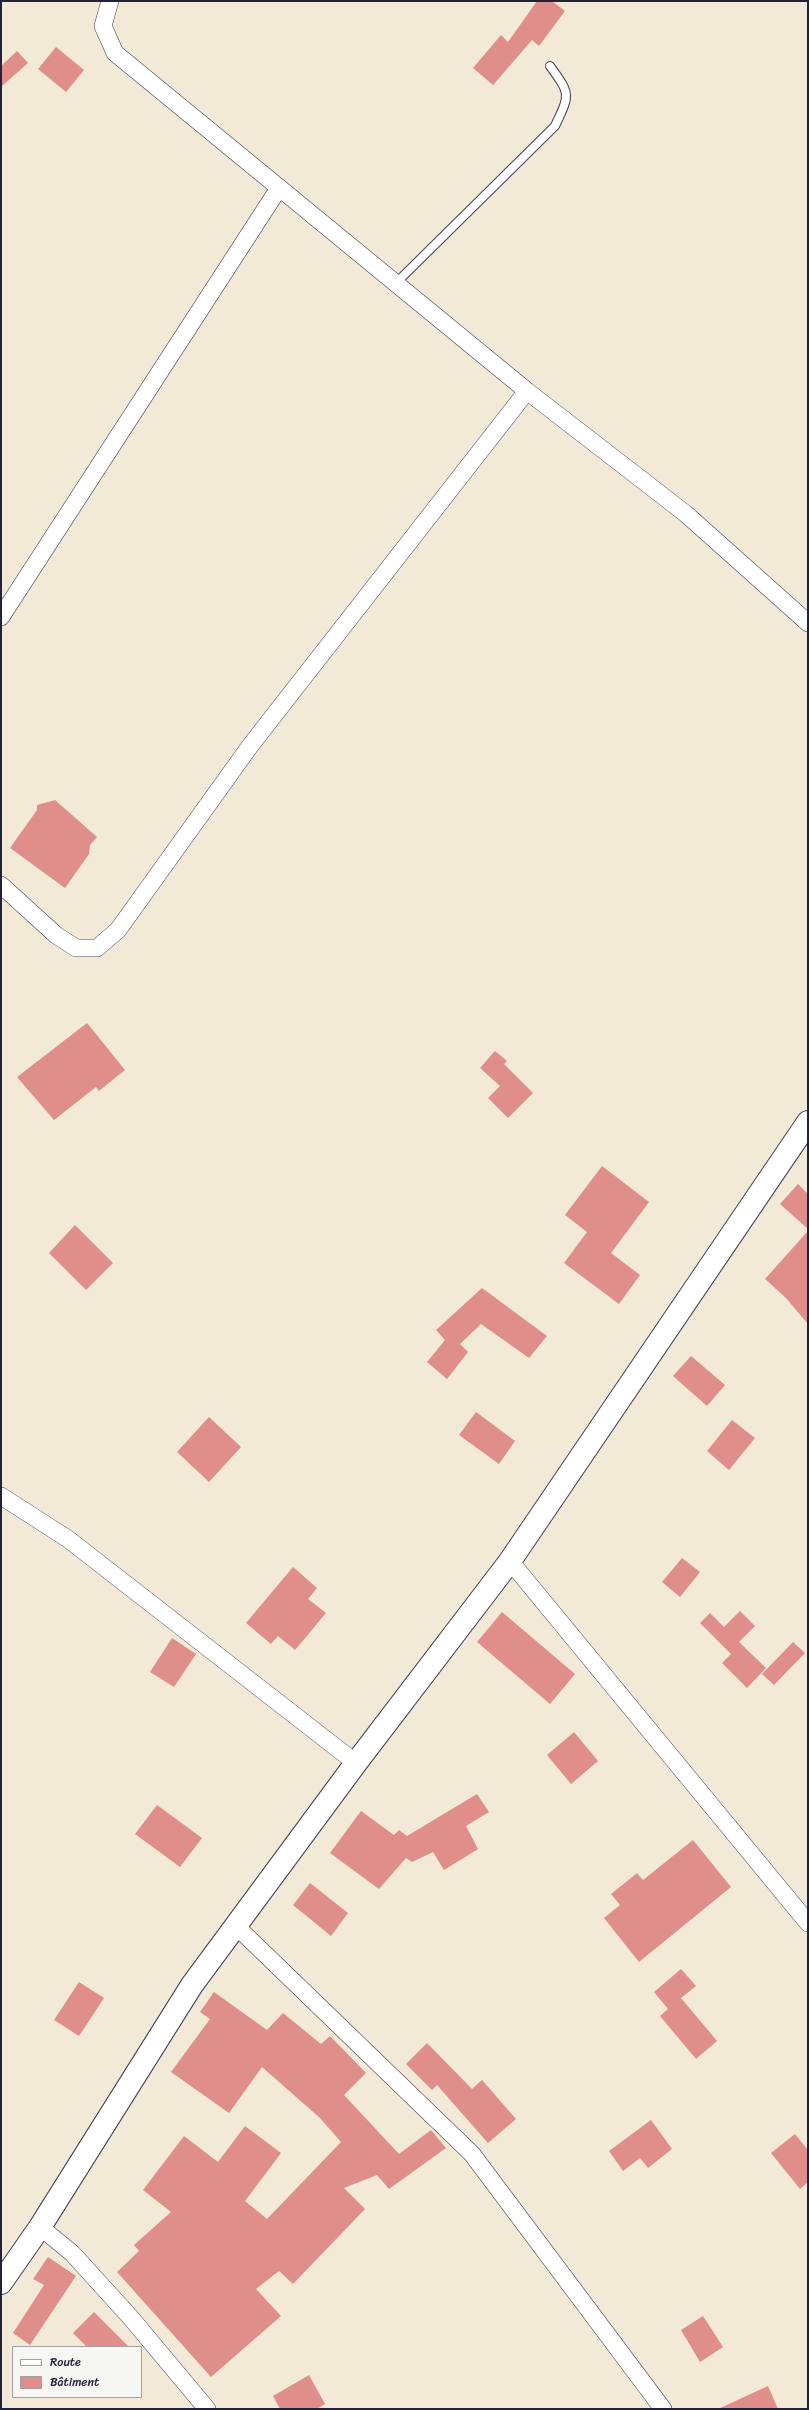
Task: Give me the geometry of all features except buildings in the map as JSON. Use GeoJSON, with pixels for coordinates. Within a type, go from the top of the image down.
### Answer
{"type":"FeatureCollection","features":[{"type":"Feature","properties":{"kind":"street"},"geometry":{"type":"LineString","coordinates":[[110,1],[103,26],[115,53],[527,391],[686,514],[808,623]]}},
{"type":"Feature","properties":{"kind":"street"},"geometry":{"type":"LineString","coordinates":[[1,617],[280,188]]}},
{"type":"Feature","properties":{"kind":"street"},"geometry":{"type":"LineString","coordinates":[[1,885],[56,935],[76,948],[97,948],[118,930],[250,746],[527,391]]}},
{"type":"Feature","properties":{"kind":"street"},"geometry":{"type":"LineString","coordinates":[[1,2283],[40,2227],[192,1985],[356,1763],[510,1561],[808,1122]]}},
{"type":"Feature","properties":{"kind":"street"},"geometry":{"type":"LineString","coordinates":[[1,1496],[68,1539],[356,1763]]}},
{"type":"Feature","properties":{"kind":"street"},"geometry":{"type":"LineString","coordinates":[[510,1561],[808,1923]]}},
{"type":"Feature","properties":{"kind":"street"},"geometry":{"type":"LineString","coordinates":[[236,1926],[472,2154],[663,2409]]}},
{"type":"Feature","properties":{"kind":"street"},"geometry":{"type":"LineString","coordinates":[[40,2227],[78,2259],[131,2318],[207,2409]]}},
{"type":"Feature","properties":{"kind":"lane"},"geometry":{"type":"LineString","coordinates":[[396,283],[555,126],[567,100],[566,88],[550,66]]}}]}
